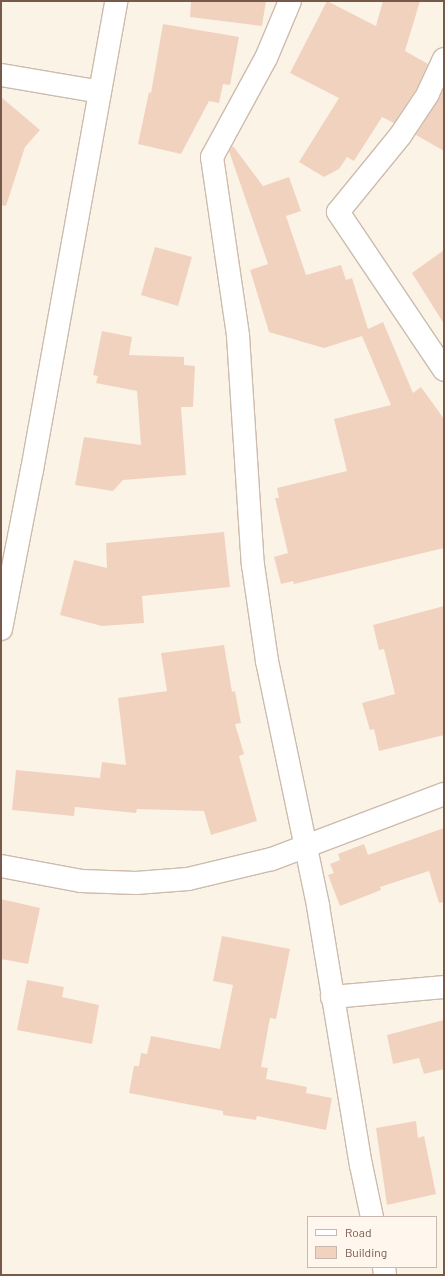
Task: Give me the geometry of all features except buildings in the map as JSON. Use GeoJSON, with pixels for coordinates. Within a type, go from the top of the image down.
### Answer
{"type":"FeatureCollection","features":[{"type":"Feature","properties":{"kind":"street"},"geometry":{"type":"LineString","coordinates":[[1,629],[116,1]]}},
{"type":"Feature","properties":{"kind":"street"},"geometry":{"type":"LineString","coordinates":[[290,1],[266,58],[212,157],[238,336],[253,566],[267,661],[307,847],[332,997],[372,1216]]}},
{"type":"Feature","properties":{"kind":"street"},"geometry":{"type":"LineString","coordinates":[[442,365],[338,212],[400,136],[428,94],[444,59]]}},
{"type":"Feature","properties":{"kind":"street"},"geometry":{"type":"LineString","coordinates":[[1,75],[100,92]]}},
{"type":"Feature","properties":{"kind":"street"},"geometry":{"type":"LineString","coordinates":[[1,866],[81,881],[136,883],[188,879],[272,859],[444,794]]}},
{"type":"Feature","properties":{"kind":"street"},"geometry":{"type":"LineString","coordinates":[[332,997],[444,987]]}}]}
